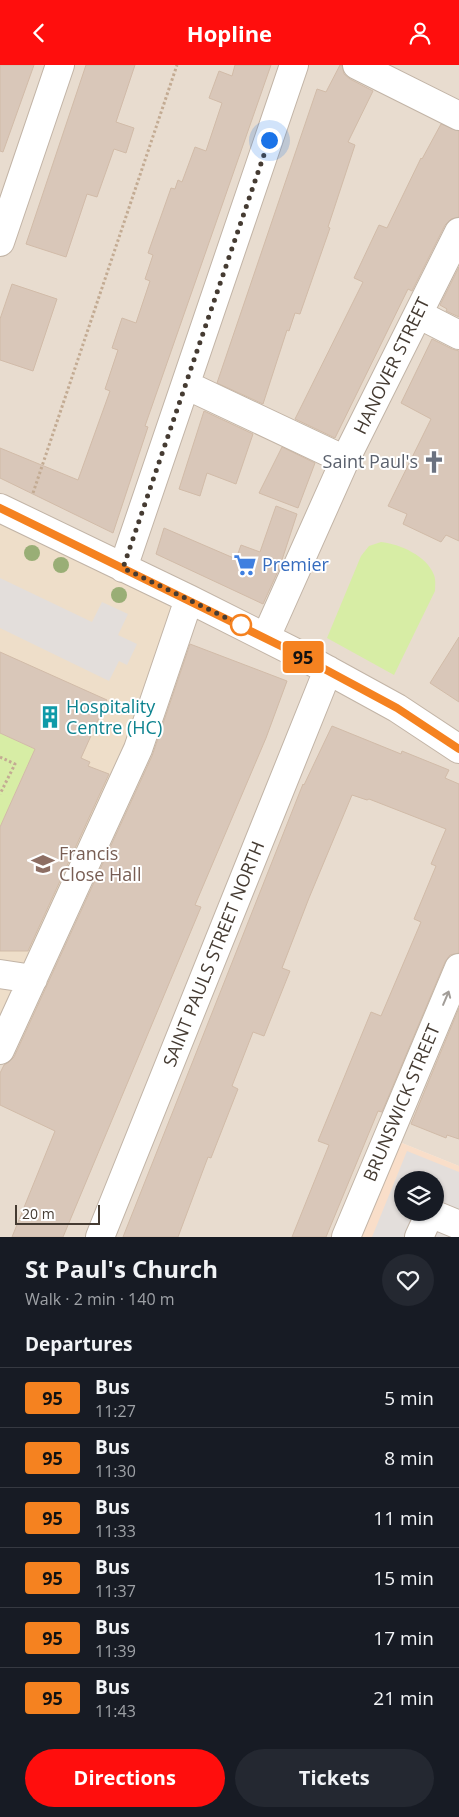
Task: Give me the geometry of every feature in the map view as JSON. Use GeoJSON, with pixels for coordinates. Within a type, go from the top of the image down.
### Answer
{"type":"FeatureCollection","features":[{"type":"Feature","properties":{"kind":"street"},"geometry":{"type":"LineString","coordinates":[[0,242],[60,65]]}},
{"type":"Feature","properties":{"kind":"street"},"geometry":{"type":"LineString","coordinates":[[123,568],[294,65]]}},
{"type":"Feature","properties":{"kind":"street"},"geometry":{"type":"LineString","coordinates":[[357,65],[459,116]]}},
{"type":"Feature","properties":{"kind":"street","name":"HANOVER STREET"},"geometry":{"type":"LineString","coordinates":[[266,637],[345,461],[459,232]]}},
{"type":"Feature","properties":{"kind":"street"},"geometry":{"type":"LineString","coordinates":[[418,314],[459,335]]}},
{"type":"Feature","properties":{"kind":"street"},"geometry":{"type":"LineString","coordinates":[[186,385],[345,461]]}},
{"type":"Feature","properties":{"kind":"street"},"geometry":{"type":"LineString","coordinates":[[0,508],[266,637],[397,708],[459,749]]}},
{"type":"Feature","properties":{"kind":"street"},"geometry":{"type":"LineString","coordinates":[[0,1050],[138,749],[188,599]]}},
{"type":"Feature","properties":{"kind":"street","name":"SAINT PAULS STREET NORTH"},"geometry":{"type":"LineString","coordinates":[[100,1237],[328,670]]}},
{"type":"Feature","properties":{"kind":"street","name":"BRUNSWICK STREET"},"geometry":{"type":"LineString","coordinates":[[346,1237],[459,968]]}},
{"type":"Feature","properties":{"kind":"street"},"geometry":{"type":"LineString","coordinates":[[0,974],[33,979]]}},
{"type":"Feature","properties":{"kind":"street"},"geometry":{"type":"LineString","coordinates":[[420,1237],[430,1213],[459,1225]]}},
{"type":"Feature","properties":{"kind":"path"},"geometry":{"type":"LineString","coordinates":[[25,519],[177,65]]}},
{"type":"Feature","properties":{"kind":"path"},"geometry":{"type":"LineString","coordinates":[[0,757],[15,764],[0,794]]}},
{"type":"Feature","properties":{"kind":"shaded area"},"geometry":{"type":"Polygon","coordinates":[[[0,65],[459,65],[459,1166],[387,1137],[346,1237],[0,1237],[0,65]]]}},
{"type":"Feature","properties":{"kind":"shaded area","name":"Francis Close Hall"},"geometry":{"type":"Polygon","coordinates":[[[0,508],[189,599],[0,1050],[0,508]]]}},
{"type":"Feature","properties":{"kind":"shaded area"},"geometry":{"type":"Polygon","coordinates":[[[0,578],[92,622],[102,602],[128,614],[118,635],[137,644],[127,665],[119,661],[109,681],[0,628],[0,578]]]}},
{"type":"Feature","properties":{"kind":"shaded area"},"geometry":{"type":"Polygon","coordinates":[[[387,1137],[459,1166],[459,1237],[350,1237],[387,1137]]]}},
{"type":"Feature","properties":{"kind":"shaded area"},"geometry":{"type":"Polygon","coordinates":[[[407,1151],[459,1172],[459,1237],[372,1237],[394,1183],[394,1221],[444,1221],[444,1171],[399,1171],[407,1151]]]}},
{"type":"Feature","properties":{"kind":"green space"},"geometry":{"type":"Polygon","coordinates":[[[381,542],[396,545],[412,552],[425,562],[435,579],[435,591],[394,675],[327,638],[361,556],[369,546],[381,542]]]}},
{"type":"Feature","properties":{"kind":"green space"},"geometry":{"type":"Polygon","coordinates":[[[0,733],[41,752],[28,764],[0,827],[0,733]]]}},
{"type":"Feature","properties":{"kind":"building"},"geometry":{"type":"Polygon","coordinates":[[[0,65],[34,65],[3,152],[0,151],[0,65]]]}},
{"type":"Feature","properties":{"kind":"building"},"geometry":{"type":"Polygon","coordinates":[[[86,65],[135,65],[116,122],[134,128],[126,153],[114,149],[97,197],[87,194],[66,257],[26,244],[86,65]]]}},
{"type":"Feature","properties":{"kind":"building"},"geometry":{"type":"Polygon","coordinates":[[[235,65],[271,65],[145,426],[148,427],[113,533],[0,478],[0,448],[78,480],[110,391],[105,389],[118,350],[112,348],[122,318],[136,323],[150,281],[145,279],[153,255],[148,253],[171,188],[175,189],[178,180],[182,182],[195,147],[206,151],[222,103],[209,98],[219,71],[232,76],[235,65]]]}},
{"type":"Feature","properties":{"kind":"building"},"geometry":{"type":"Polygon","coordinates":[[[340,65],[342,65],[344,74],[350,79],[373,91],[348,142],[355,145],[328,227],[330,228],[300,314],[295,313],[289,331],[287,330],[263,404],[217,383],[317,89],[326,92],[340,65]]]}},
{"type":"Feature","properties":{"kind":"building"},"geometry":{"type":"Polygon","coordinates":[[[441,124],[459,131],[459,217],[451,219],[445,225],[412,291],[408,289],[335,438],[295,419],[363,282],[354,278],[379,225],[387,228],[421,158],[441,124]]]}},
{"type":"Feature","properties":{"kind":"building"},"geometry":{"type":"Polygon","coordinates":[[[459,267],[459,317],[446,311],[447,309],[440,305],[459,267]]]}},
{"type":"Feature","properties":{"kind":"building"},"geometry":{"type":"Polygon","coordinates":[[[12,284],[57,299],[33,371],[0,360],[0,319],[12,284]]]}},
{"type":"Feature","properties":{"kind":"building","name":"Saint Paul's"},"geometry":{"type":"Polygon","coordinates":[[[432,339],[459,351],[459,541],[446,535],[441,542],[403,524],[407,514],[388,506],[431,419],[401,403],[432,339]]]}},
{"type":"Feature","properties":{"kind":"building"},"geometry":{"type":"Polygon","coordinates":[[[204,411],[253,434],[236,484],[207,473],[200,496],[179,489],[204,411]]]}},
{"type":"Feature","properties":{"kind":"building"},"geometry":{"type":"Polygon","coordinates":[[[282,447],[315,463],[298,508],[259,493],[282,447]]]}},
{"type":"Feature","properties":{"kind":"building"},"geometry":{"type":"Polygon","coordinates":[[[276,506],[297,514],[279,569],[263,604],[156,554],[164,528],[236,559],[241,545],[260,552],[276,506]]]}},
{"type":"Feature","properties":{"kind":"building"},"geometry":{"type":"Polygon","coordinates":[[[459,637],[459,702],[430,683],[459,637]]]}},
{"type":"Feature","properties":{"kind":"building"},"geometry":{"type":"Polygon","coordinates":[[[190,644],[287,681],[266,738],[195,905],[201,907],[63,1237],[12,1237],[55,1131],[0,1105],[0,1073],[4,1065],[14,1057],[152,756],[190,644]]]}},
{"type":"Feature","properties":{"kind":"building"},"geometry":{"type":"Polygon","coordinates":[[[0,652],[107,700],[81,758],[90,762],[88,766],[109,774],[28,951],[0,951],[0,827],[35,749],[0,733],[0,652]]]}},
{"type":"Feature","properties":{"kind":"building"},"geometry":{"type":"Polygon","coordinates":[[[332,726],[401,754],[402,751],[449,770],[445,778],[459,784],[459,953],[450,955],[445,962],[382,1112],[378,1111],[326,1237],[292,1237],[329,1145],[318,1141],[371,1012],[381,1016],[421,922],[414,919],[436,866],[431,864],[446,829],[369,799],[352,795],[282,968],[290,971],[264,1036],[253,1032],[232,1086],[238,1089],[211,1158],[208,1157],[178,1237],[123,1237],[303,784],[332,726]]]}},
{"type":"Feature","properties":{"kind":"building"},"geometry":{"type":"Polygon","coordinates":[[[459,1008],[459,1139],[447,1135],[446,1138],[411,1124],[459,1008]]]}},
{"type":"Feature","properties":{"kind":"bus line","name":"95"},"geometry":{"type":"LineString","coordinates":[[0,508],[266,637],[397,708],[459,749]]}},
{"type":"Feature","properties":{"kind":"place","name":"Saint Paul's"},"geometry":{"type":"Point","coordinates":[434,462]}},
{"type":"Feature","properties":{"kind":"place","name":"Premier"},"geometry":{"type":"Point","coordinates":[245,565]}},
{"type":"Feature","properties":{"kind":"place","name":"Hospitality Centre (HC)"},"geometry":{"type":"Point","coordinates":[50,717]}},
{"type":"Feature","properties":{"kind":"place","name":"Francis Close Hall"},"geometry":{"type":"Point","coordinates":[43,864]}},
{"type":"Feature","properties":{"kind":"route"},"geometry":{"type":"LineString","coordinates":[[241,625],[123,568],[269,140]]}}]}
